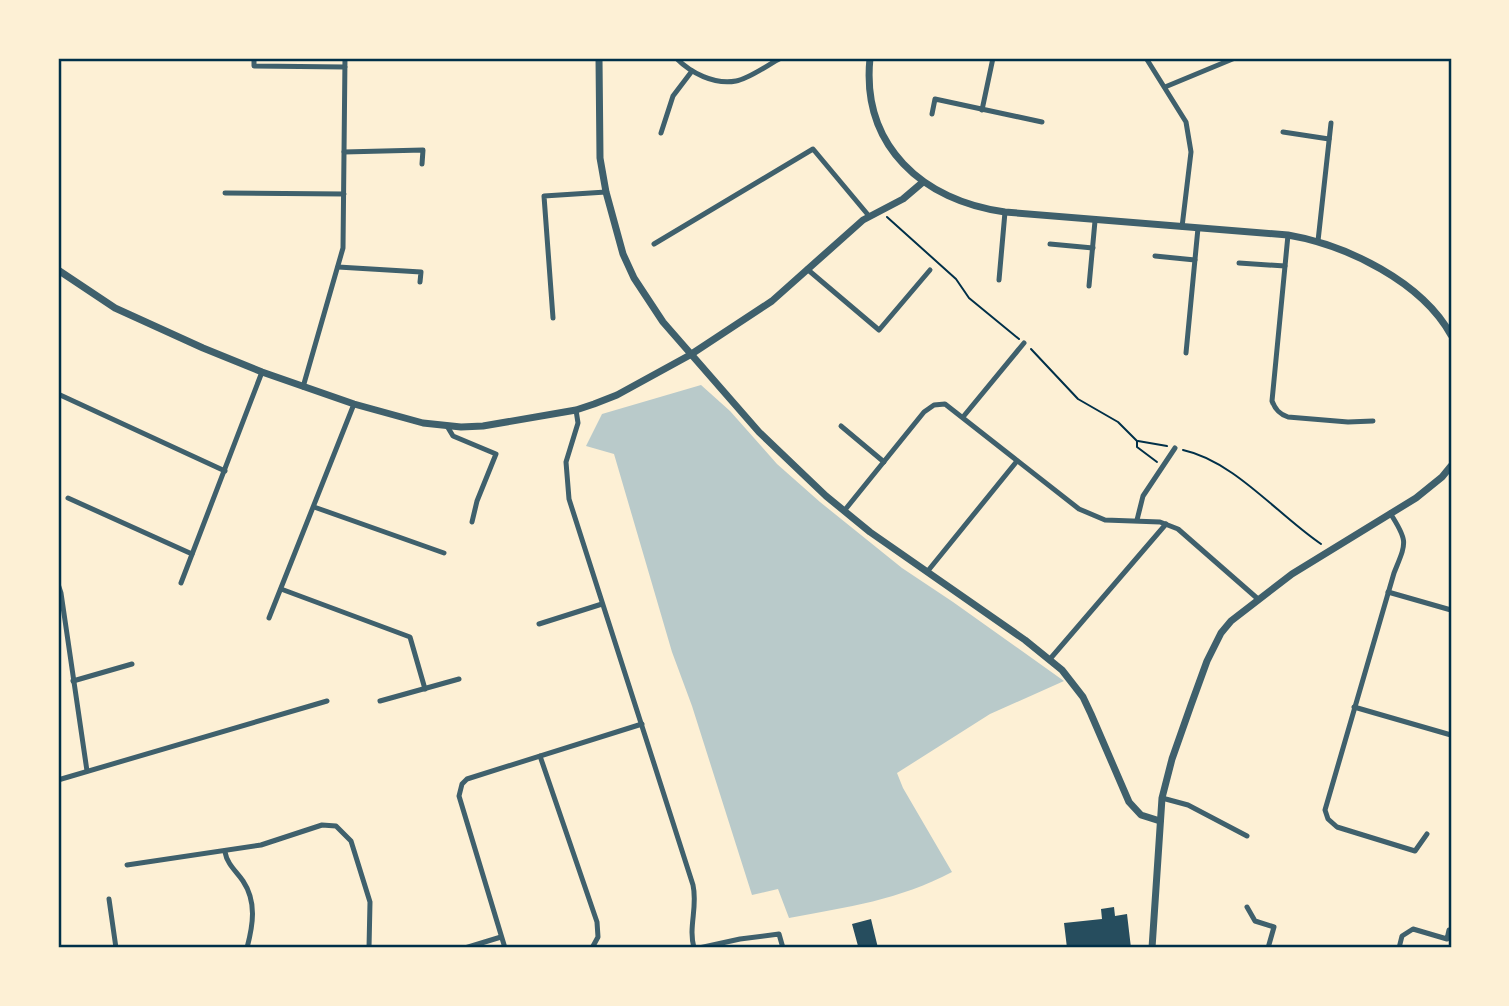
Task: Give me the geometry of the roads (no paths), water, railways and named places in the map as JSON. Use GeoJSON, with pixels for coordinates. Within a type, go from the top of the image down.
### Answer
{"type":"FeatureCollection","features":[{"type":"Feature","properties":{"kind":"street"},"geometry":{"type":"LineString","coordinates":[[254,58],[254,66],[345,67]]}},
{"type":"Feature","properties":{"kind":"street"},"geometry":{"type":"LineString","coordinates":[[303,387],[343,248],[345,58]]}},
{"type":"Feature","properties":{"kind":"street"},"geometry":{"type":"LineString","coordinates":[[599,58],[600,158],[606,192],[623,254],[634,278],[663,322],[780,454],[844,511],[1050,659],[1083,698],[1129,802],[1140,815],[1160,821]]}},
{"type":"Feature","properties":{"kind":"street"},"geometry":{"type":"LineString","coordinates":[[676,58],[692,71],[712,80],[738,81],[781,58]]}},
{"type":"Feature","properties":{"kind":"street"},"geometry":{"type":"LineString","coordinates":[[870,58],[870,93],[878,124],[894,154],[923,182],[957,201],[1005,212],[1288,236],[1318,241],[1344,250],[1415,291],[1449,325],[1451,335]]}},
{"type":"Feature","properties":{"kind":"street"},"geometry":{"type":"LineString","coordinates":[[982,110],[993,58]]}},
{"type":"Feature","properties":{"kind":"street"},"geometry":{"type":"LineString","coordinates":[[1146,58],[1186,122],[1191,152],[1182,227]]}},
{"type":"Feature","properties":{"kind":"street"},"geometry":{"type":"LineString","coordinates":[[1165,87],[1235,58]]}},
{"type":"Feature","properties":{"kind":"street"},"geometry":{"type":"LineString","coordinates":[[661,133],[673,96],[692,71]]}},
{"type":"Feature","properties":{"kind":"street"},"geometry":{"type":"LineString","coordinates":[[932,114],[935,99],[1042,122]]}},
{"type":"Feature","properties":{"kind":"street"},"geometry":{"type":"LineString","coordinates":[[1318,241],[1331,123]]}},
{"type":"Feature","properties":{"kind":"street"},"geometry":{"type":"LineString","coordinates":[[1283,132],[1329,139]]}},
{"type":"Feature","properties":{"kind":"street"},"geometry":{"type":"LineString","coordinates":[[654,244],[813,149],[869,216]]}},
{"type":"Feature","properties":{"kind":"street"},"geometry":{"type":"LineString","coordinates":[[344,152],[424,150],[422,164]]}},
{"type":"Feature","properties":{"kind":"street"},"geometry":{"type":"LineString","coordinates":[[58,270],[115,308],[262,372],[354,404],[423,423],[483,426],[576,410],[617,395],[690,355],[772,301],[869,216],[903,199],[923,182]]}},
{"type":"Feature","properties":{"kind":"street"},"geometry":{"type":"LineString","coordinates":[[553,318],[544,196],[606,192]]}},
{"type":"Feature","properties":{"kind":"street"},"geometry":{"type":"LineString","coordinates":[[225,193],[344,194]]}},
{"type":"Feature","properties":{"kind":"street"},"geometry":{"type":"LineString","coordinates":[[999,280],[1005,212]]}},
{"type":"Feature","properties":{"kind":"street"},"geometry":{"type":"LineString","coordinates":[[1089,286],[1095,221]]}},
{"type":"Feature","properties":{"kind":"street"},"geometry":{"type":"LineString","coordinates":[[1186,353],[1198,228]]}},
{"type":"Feature","properties":{"kind":"street"},"geometry":{"type":"LineString","coordinates":[[1288,236],[1272,401],[1274,406],[1288,417],[1348,422],[1373,421]]}},
{"type":"Feature","properties":{"kind":"street"},"geometry":{"type":"LineString","coordinates":[[1050,244],[1093,248]]}},
{"type":"Feature","properties":{"kind":"street"},"geometry":{"type":"LineString","coordinates":[[1155,256],[1195,260]]}},
{"type":"Feature","properties":{"kind":"street"},"geometry":{"type":"LineString","coordinates":[[1239,262],[1285,266]]}},
{"type":"Feature","properties":{"kind":"street"},"geometry":{"type":"LineString","coordinates":[[338,267],[421,272],[420,282]]}},
{"type":"Feature","properties":{"kind":"street"},"geometry":{"type":"LineString","coordinates":[[807,269],[879,330],[930,270]]}},
{"type":"Feature","properties":{"kind":"street"},"geometry":{"type":"LineString","coordinates":[[963,417],[1024,343]]}},
{"type":"Feature","properties":{"kind":"street"},"geometry":{"type":"LineString","coordinates":[[181,583],[262,372]]}},
{"type":"Feature","properties":{"kind":"street"},"geometry":{"type":"LineString","coordinates":[[58,394],[225,471]]}},
{"type":"Feature","properties":{"kind":"street"},"geometry":{"type":"LineString","coordinates":[[269,618],[354,404]]}},
{"type":"Feature","properties":{"kind":"street"},"geometry":{"type":"LineString","coordinates":[[844,511],[928,408],[945,404],[1079,509],[1105,520],[1137,520],[1166,524],[1178,529],[1258,599]]}},
{"type":"Feature","properties":{"kind":"street"},"geometry":{"type":"LineString","coordinates":[[576,410],[578,423],[566,462],[566,486],[694,891],[690,929],[694,948]]}},
{"type":"Feature","properties":{"kind":"street"},"geometry":{"type":"LineString","coordinates":[[447,426],[453,436],[496,454],[477,501],[472,522]]}},
{"type":"Feature","properties":{"kind":"street"},"geometry":{"type":"LineString","coordinates":[[841,426],[884,462]]}},
{"type":"Feature","properties":{"kind":"street"},"geometry":{"type":"LineString","coordinates":[[1137,520],[1143,496],[1175,448]]}},
{"type":"Feature","properties":{"kind":"street"},"geometry":{"type":"LineString","coordinates":[[927,572],[1017,461]]}},
{"type":"Feature","properties":{"kind":"street"},"geometry":{"type":"LineString","coordinates":[[1152,948],[1162,798],[1176,748],[1214,645],[1231,621],[1258,599],[1329,549],[1434,484],[1451,466]]}},
{"type":"Feature","properties":{"kind":"street"},"geometry":{"type":"LineString","coordinates":[[68,498],[192,554]]}},
{"type":"Feature","properties":{"kind":"street"},"geometry":{"type":"LineString","coordinates":[[314,507],[444,553]]}},
{"type":"Feature","properties":{"kind":"street"},"geometry":{"type":"LineString","coordinates":[[1390,513],[1403,533],[1405,544],[1325,803],[1328,820],[1342,830],[1415,851],[1427,834]]}},
{"type":"Feature","properties":{"kind":"street"},"geometry":{"type":"LineString","coordinates":[[1050,659],[1166,524]]}},
{"type":"Feature","properties":{"kind":"street"},"geometry":{"type":"LineString","coordinates":[[58,584],[87,771]]}},
{"type":"Feature","properties":{"kind":"street"},"geometry":{"type":"LineString","coordinates":[[281,589],[410,637],[425,689]]}},
{"type":"Feature","properties":{"kind":"street"},"geometry":{"type":"LineString","coordinates":[[1388,592],[1451,610]]}},
{"type":"Feature","properties":{"kind":"street"},"geometry":{"type":"LineString","coordinates":[[539,624],[602,604]]}},
{"type":"Feature","properties":{"kind":"street"},"geometry":{"type":"LineString","coordinates":[[73,681],[132,664]]}},
{"type":"Feature","properties":{"kind":"street"},"geometry":{"type":"LineString","coordinates":[[380,701],[460,679]]}},
{"type":"Feature","properties":{"kind":"street"},"geometry":{"type":"LineString","coordinates":[[58,780],[327,701]]}},
{"type":"Feature","properties":{"kind":"street"},"geometry":{"type":"LineString","coordinates":[[1354,707],[1451,735]]}},
{"type":"Feature","properties":{"kind":"street"},"geometry":{"type":"LineString","coordinates":[[505,948],[459,789],[467,779],[642,724]]}},
{"type":"Feature","properties":{"kind":"street"},"geometry":{"type":"LineString","coordinates":[[540,756],[597,922],[598,937],[592,948]]}},
{"type":"Feature","properties":{"kind":"street"},"geometry":{"type":"LineString","coordinates":[[1162,798],[1188,805],[1247,836]]}},
{"type":"Feature","properties":{"kind":"street"},"geometry":{"type":"LineString","coordinates":[[127,865],[225,852],[261,845],[322,825],[335,826],[351,841],[370,902],[369,948]]}},
{"type":"Feature","properties":{"kind":"street"},"geometry":{"type":"LineString","coordinates":[[225,852],[227,860],[244,883],[251,902],[253,925],[247,948]]}},
{"type":"Feature","properties":{"kind":"street"},"geometry":{"type":"LineString","coordinates":[[110,899],[116,948]]}},
{"type":"Feature","properties":{"kind":"street"},"geometry":{"type":"LineString","coordinates":[[1247,908],[1255,921],[1274,927],[1268,948]]}},
{"type":"Feature","properties":{"kind":"street"},"geometry":{"type":"LineString","coordinates":[[1399,948],[1402,936],[1413,929],[1447,939],[1449,930]]}},
{"type":"Feature","properties":{"kind":"street"},"geometry":{"type":"LineString","coordinates":[[699,948],[726,941],[779,934],[783,948]]}},
{"type":"Feature","properties":{"kind":"street"},"geometry":{"type":"LineString","coordinates":[[465,948],[501,937]]}}]}
